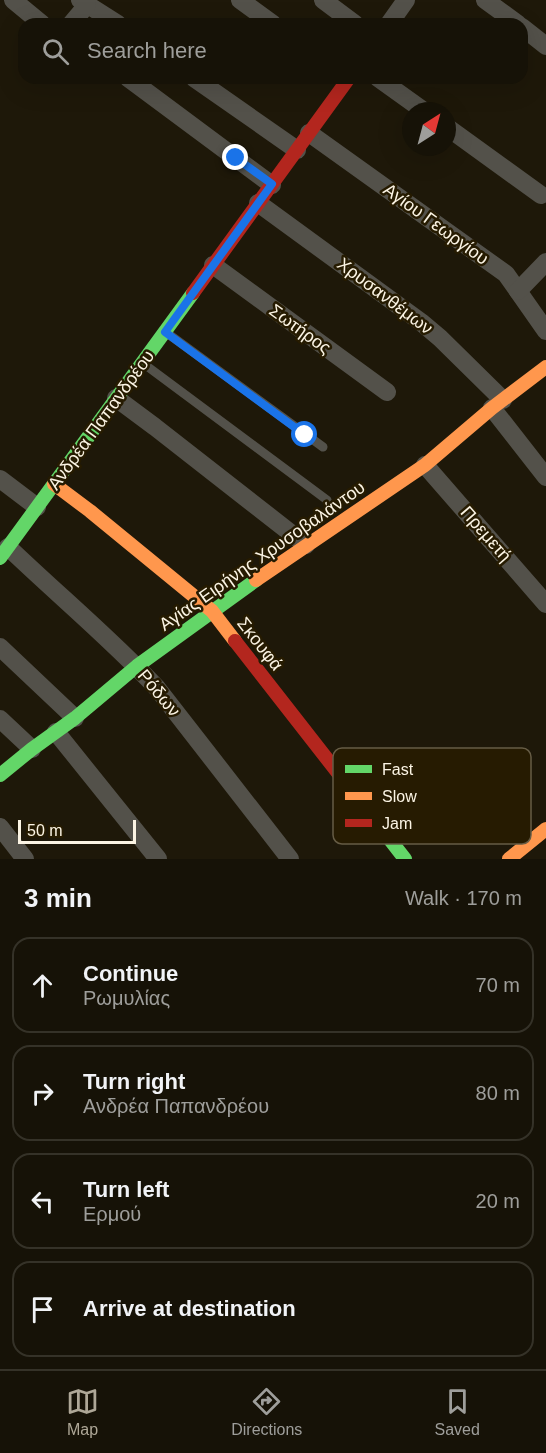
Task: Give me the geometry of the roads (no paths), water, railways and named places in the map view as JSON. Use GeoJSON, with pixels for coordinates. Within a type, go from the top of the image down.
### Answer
{"type":"FeatureCollection","features":[{"type":"Feature","properties":{"kind":"street"},"geometry":{"type":"LineString","coordinates":[[13,0],[35,18]]}},
{"type":"Feature","properties":{"kind":"street"},"geometry":{"type":"LineString","coordinates":[[240,0],[265,18]]}},
{"type":"Feature","properties":{"kind":"street"},"geometry":{"type":"LineString","coordinates":[[323,0],[347,18]]}},
{"type":"Feature","properties":{"kind":"street"},"geometry":{"type":"LineString","coordinates":[[392,18],[406,0]]}},
{"type":"Feature","properties":{"kind":"street"},"geometry":{"type":"LineString","coordinates":[[485,0],[510,18]]}},
{"type":"Feature","properties":{"kind":"street"},"geometry":{"type":"LineString","coordinates":[[74,18],[83,3],[108,18]]}},
{"type":"Feature","properties":{"kind":"street"},"geometry":{"type":"LineString","coordinates":[[528,32],[546,46]]}},
{"type":"Feature","properties":{"kind":"street"},"geometry":{"type":"LineString","coordinates":[[136,84],[272,184]]}},
{"type":"Feature","properties":{"kind":"street"},"geometry":{"type":"LineString","coordinates":[[203,84],[297,150]]}},
{"type":"Feature","properties":{"kind":"street","name":"Ανδρέα Παπανδρέου"},"geometry":{"type":"LineString","coordinates":[[4,552],[344,84]]}},
{"type":"Feature","properties":{"kind":"street"},"geometry":{"type":"LineString","coordinates":[[386,84],[411,102]]}},
{"type":"Feature","properties":{"kind":"street","name":"Αγίου Γεωργίου"},"geometry":{"type":"LineString","coordinates":[[309,133],[506,274],[546,331]]}},
{"type":"Feature","properties":{"kind":"street"},"geometry":{"type":"LineString","coordinates":[[456,134],[541,195]]}},
{"type":"Feature","properties":{"kind":"street","name":"Χρυσανθέμων"},"geometry":{"type":"LineString","coordinates":[[258,203],[440,338],[498,404],[546,477]]}},
{"type":"Feature","properties":{"kind":"street"},"geometry":{"type":"LineString","coordinates":[[518,291],[546,262]]}},
{"type":"Feature","properties":{"kind":"street","name":"Σωτήρος"},"geometry":{"type":"LineString","coordinates":[[213,265],[387,392]]}},
{"type":"Feature","properties":{"kind":"street","name":"Αγίας Ειρήνης Χρυσοβαλάντου"},"geometry":{"type":"LineString","coordinates":[[0,775],[75,718],[137,666],[212,611],[425,465],[546,367]]}},
{"type":"Feature","properties":{"kind":"street"},"geometry":{"type":"LineString","coordinates":[[116,398],[306,545]]}},
{"type":"Feature","properties":{"kind":"street","name":"Πρεμετή"},"geometry":{"type":"LineString","coordinates":[[425,465],[546,604]]}},
{"type":"Feature","properties":{"kind":"street"},"geometry":{"type":"LineString","coordinates":[[0,479],[37,507]]}},
{"type":"Feature","properties":{"kind":"street","name":"Σκουφά"},"geometry":{"type":"LineString","coordinates":[[54,484],[212,611],[333,766]]}},
{"type":"Feature","properties":{"kind":"street","name":"Ρόδων"},"geometry":{"type":"LineString","coordinates":[[4,552],[40,578],[84,616],[158,688],[290,859]]}},
{"type":"Feature","properties":{"kind":"street"},"geometry":{"type":"LineString","coordinates":[[0,647],[75,718]]}},
{"type":"Feature","properties":{"kind":"street"},"geometry":{"type":"LineString","coordinates":[[0,719],[32,749]]}},
{"type":"Feature","properties":{"kind":"street"},"geometry":{"type":"LineString","coordinates":[[56,732],[158,859]]}},
{"type":"Feature","properties":{"kind":"street"},"geometry":{"type":"LineString","coordinates":[[0,827],[25,859]]}},
{"type":"Feature","properties":{"kind":"street"},"geometry":{"type":"LineString","coordinates":[[509,859],[543,838]]}},
{"type":"Feature","properties":{"kind":"street","name":"Σκουφά"},"geometry":{"type":"LineString","coordinates":[[393,844],[405,859]]}},
{"type":"Feature","properties":{"kind":"lane"},"geometry":{"type":"LineString","coordinates":[[165,332],[323,447]]}},
{"type":"Feature","properties":{"kind":"lane"},"geometry":{"type":"LineString","coordinates":[[142,363],[327,500]]}}]}
